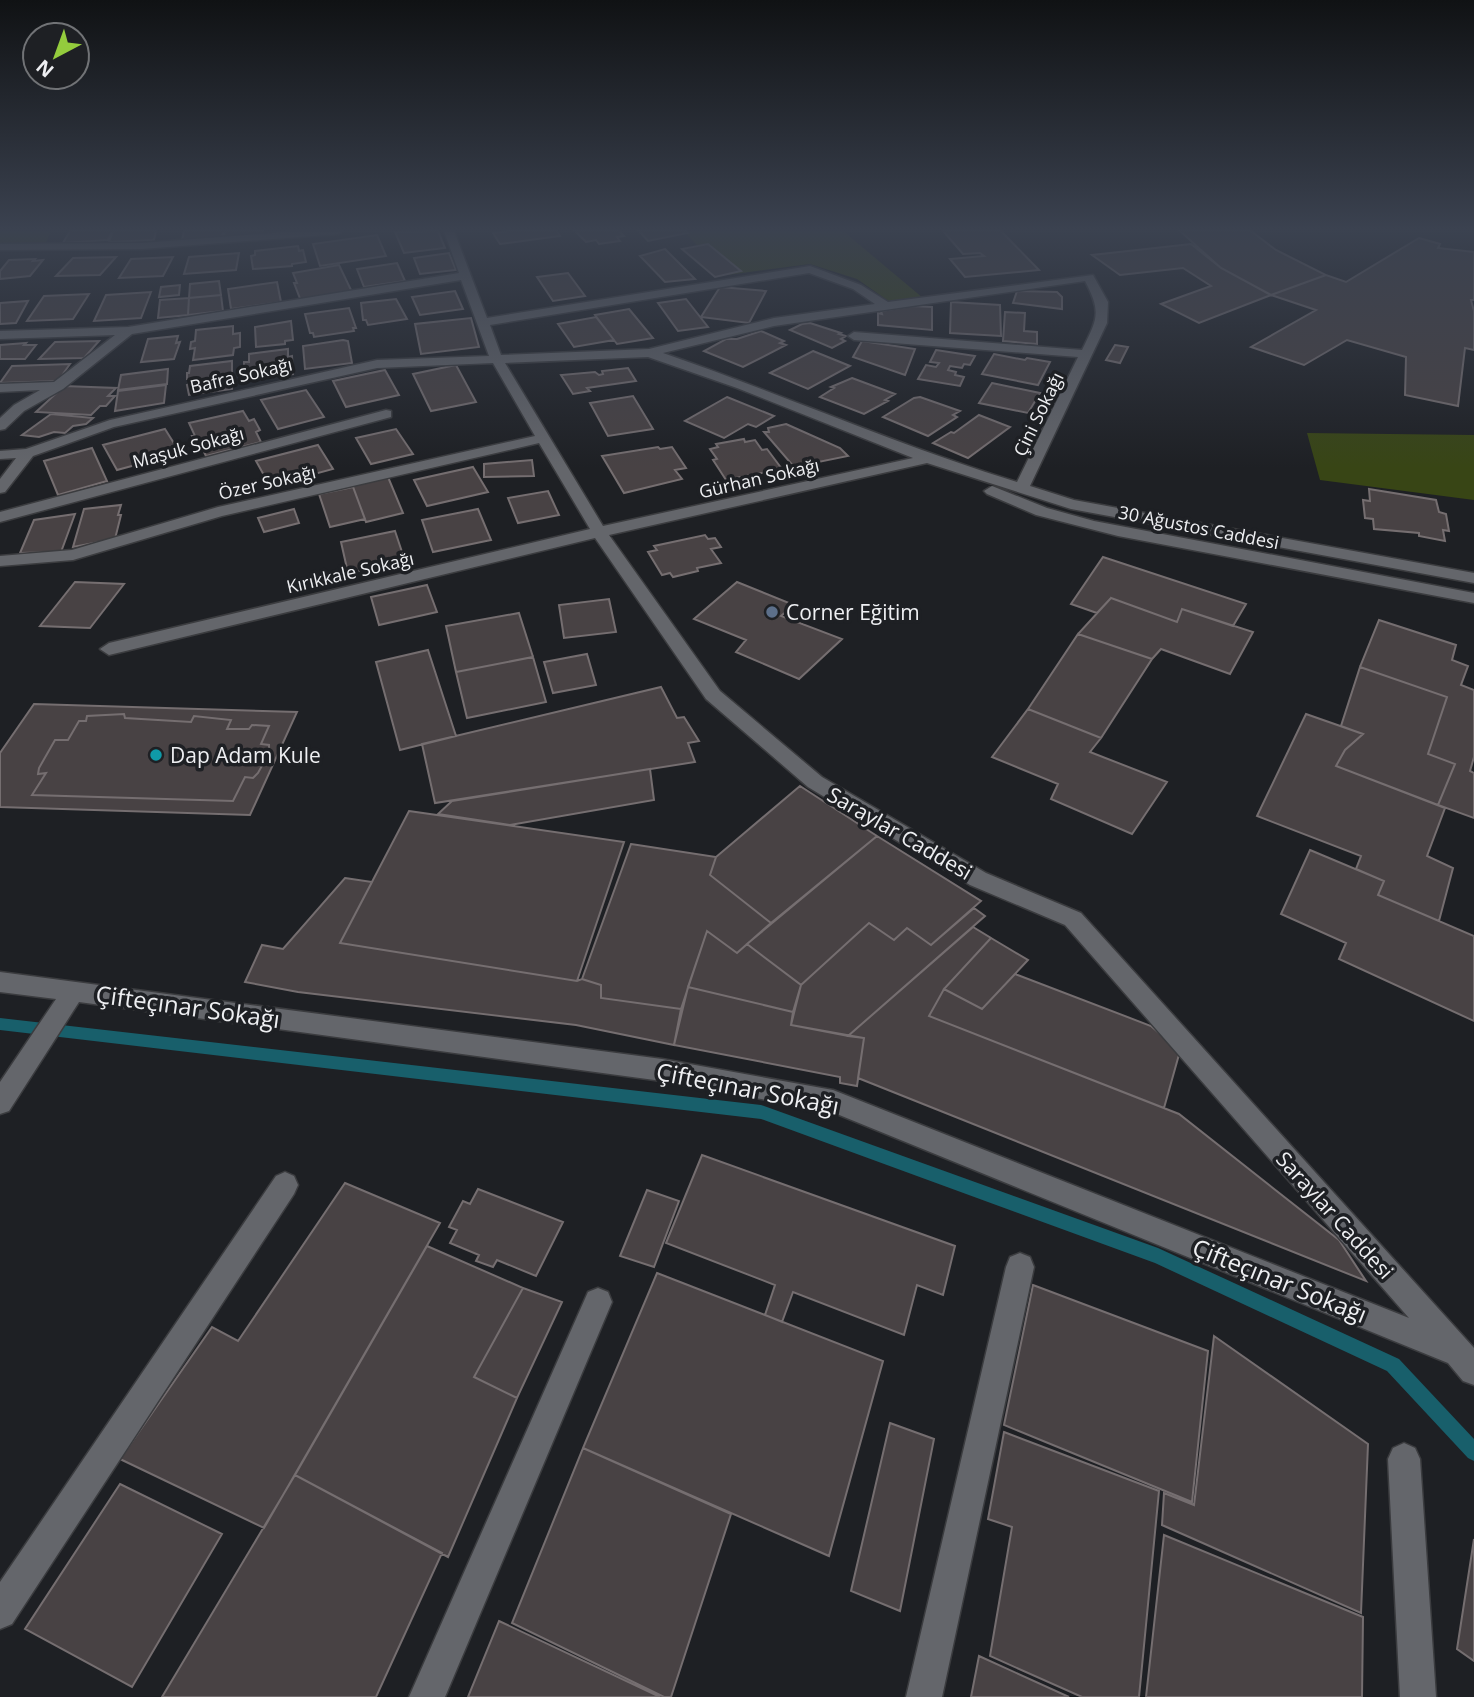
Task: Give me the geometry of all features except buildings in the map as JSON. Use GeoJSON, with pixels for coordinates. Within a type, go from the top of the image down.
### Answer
{"type":"FeatureCollection","features":[{"type":"Feature","properties":{"kind":"street"},"geometry":{"type":"LineString","coordinates":[[0,335],[128,331],[255,310]]}},
{"type":"Feature","properties":{"kind":"street","name":"Saraylar Caddesi"},"geometry":{"type":"LineString","coordinates":[[479,310],[496,358],[599,532],[713,695],[815,782],[978,878],[1073,919],[1465,1361]]}},
{"type":"Feature","properties":{"kind":"street"},"geometry":{"type":"LineString","coordinates":[[484,322],[557,310]]}},
{"type":"Feature","properties":{"kind":"street"},"geometry":{"type":"LineString","coordinates":[[649,354],[774,322],[845,310]]}},
{"type":"Feature","properties":{"kind":"street","name":"Çini Sokağı"},"geometry":{"type":"LineString","coordinates":[[1021,489],[1101,323],[1102,310]]}},
{"type":"Feature","properties":{"kind":"street"},"geometry":{"type":"LineString","coordinates":[[0,426],[19,408],[58,386],[128,331]]}},
{"type":"Feature","properties":{"kind":"street"},"geometry":{"type":"LineString","coordinates":[[854,336],[1087,354]]}},
{"type":"Feature","properties":{"kind":"street","name":"30 Ağustos Caddesi"},"geometry":{"type":"LineString","coordinates":[[496,358],[649,354],[742,385],[928,459],[1071,505],[1474,578]]}},
{"type":"Feature","properties":{"kind":"street","name":"Bafra Sokağı"},"geometry":{"type":"LineString","coordinates":[[0,455],[28,453],[110,424],[377,364],[496,358]]}},
{"type":"Feature","properties":{"kind":"street"},"geometry":{"type":"LineString","coordinates":[[0,388],[58,386]]}},
{"type":"Feature","properties":{"kind":"street","name":"Maşuk Sokağı"},"geometry":{"type":"LineString","coordinates":[[0,517],[386,414]]}},
{"type":"Feature","properties":{"kind":"street","name":"Özer Sokağı"},"geometry":{"type":"LineString","coordinates":[[0,561],[73,555],[218,512],[544,439]]}},
{"type":"Feature","properties":{"kind":"street"},"geometry":{"type":"LineString","coordinates":[[0,489],[28,453]]}},
{"type":"Feature","properties":{"kind":"street","name":"30 Ağustos Caddesi"},"geometry":{"type":"LineString","coordinates":[[928,459],[1017,504],[1078,523],[1378,582],[1474,598]]}},
{"type":"Feature","properties":{"kind":"street","name":"Gürhan Sokağı"},"geometry":{"type":"LineString","coordinates":[[599,532],[928,459]]}},
{"type":"Feature","properties":{"kind":"street","name":"Kırıkkale Sokağı"},"geometry":{"type":"LineString","coordinates":[[109,649],[599,532]]}},
{"type":"Feature","properties":{"kind":"street","name":"Çifteçınar Sokağı"},"geometry":{"type":"LineString","coordinates":[[0,982],[662,1070],[833,1101],[1465,1361]]}},
{"type":"Feature","properties":{"kind":"street"},"geometry":{"type":"LineString","coordinates":[[0,1103],[74,990]]}},
{"type":"Feature","properties":{"kind":"street"},"geometry":{"type":"LineString","coordinates":[[0,1612],[285,1185]]}},
{"type":"Feature","properties":{"kind":"street"},"geometry":{"type":"LineString","coordinates":[[924,1697],[1020,1267]]}},
{"type":"Feature","properties":{"kind":"street"},"geometry":{"type":"LineString","coordinates":[[427,1697],[598,1302]]}},
{"type":"Feature","properties":{"kind":"street"},"geometry":{"type":"LineString","coordinates":[[1404,1459],[1418,1697]]}},
{"type":"Feature","properties":{"kind":"green space"},"geometry":{"type":"Polygon","coordinates":[[[1307,433],[1474,435],[1474,500],[1320,480],[1307,433]]]}},
{"type":"Feature","properties":{"kind":"waterway"},"geometry":{"type":"LineString","coordinates":[[0,1024],[761,1112],[1158,1256],[1393,1365],[1474,1452]]}},
{"type":"Feature","properties":{"kind":"place","name":"Corner Eğitim"},"geometry":{"type":"Point","coordinates":[772,612]}},
{"type":"Feature","properties":{"kind":"place","name":"Dap Adam Kule"},"geometry":{"type":"Point","coordinates":[156,755]}}]}
